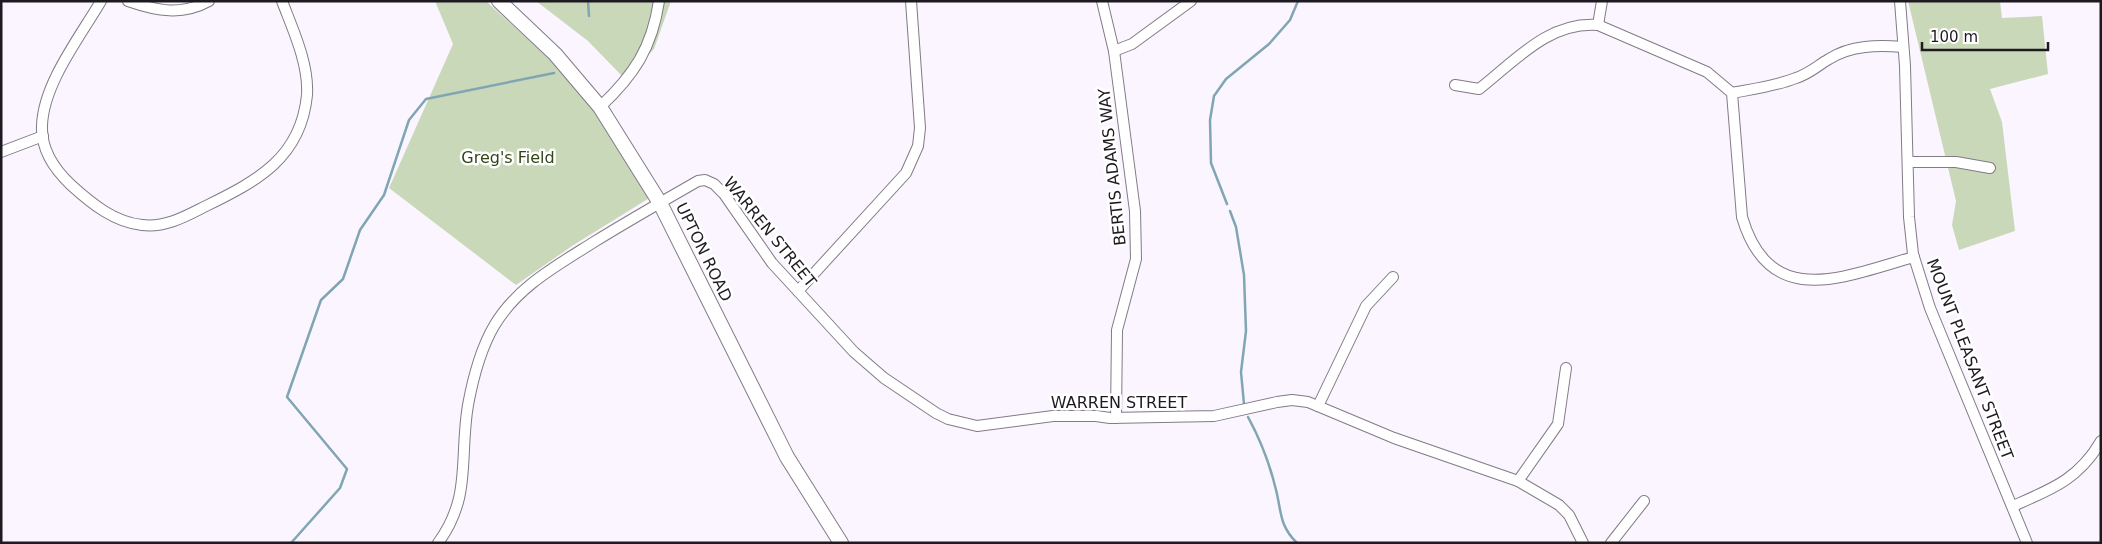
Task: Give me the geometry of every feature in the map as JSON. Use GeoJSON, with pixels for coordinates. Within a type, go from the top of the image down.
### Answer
{"type":"FeatureCollection","features":[{"type":"Feature","properties":{"kind":"main road","name":"UPTON ROAD"},"geometry":{"type":"LineString","coordinates":[[500,1],[554,54],[600,107],[660,203],[787,457],[841,543]]}},
{"type":"Feature","properties":{"kind":"street"},"geometry":{"type":"LineString","coordinates":[[100,1],[50,91],[44,109],[44,146],[52,163],[64,178],[108,214],[125,222],[144,225],[162,225],[248,185],[264,175],[290,147],[304,113],[307,94],[306,75],[282,1]]}},
{"type":"Feature","properties":{"kind":"street"},"geometry":{"type":"LineString","coordinates":[[128,1],[167,11],[186,11],[209,1]]}},
{"type":"Feature","properties":{"kind":"street"},"geometry":{"type":"LineString","coordinates":[[600,107],[630,77],[643,56],[653,31],[659,1]]}},
{"type":"Feature","properties":{"kind":"street"},"geometry":{"type":"LineString","coordinates":[[798,291],[906,173],[913,159],[920,128],[911,1]]}},
{"type":"Feature","properties":{"kind":"street","name":"BERTIS ADAMS WAY"},"geometry":{"type":"LineString","coordinates":[[1102,1],[1114,51],[1135,211],[1136,259],[1117,330],[1116,418]]}},
{"type":"Feature","properties":{"kind":"street"},"geometry":{"type":"LineString","coordinates":[[1114,51],[1132,44],[1192,1]]}},
{"type":"Feature","properties":{"kind":"street"},"geometry":{"type":"LineString","coordinates":[[1598,25],[1602,1]]}},
{"type":"Feature","properties":{"kind":"street","name":"MOUNT PLEASANT STREET"},"geometry":{"type":"LineString","coordinates":[[1900,1],[1909,217],[1914,257],[1923,291],[1946,350],[2014,506],[2027,543]]}},
{"type":"Feature","properties":{"kind":"street"},"geometry":{"type":"LineString","coordinates":[[1454,85],[1479,89],[1555,30],[1582,23],[1598,25],[1707,72],[1732,93],[1742,217],[1747,237],[1758,254],[1770,266],[1797,279],[1828,280],[1914,257]]}},
{"type":"Feature","properties":{"kind":"street"},"geometry":{"type":"LineString","coordinates":[[1732,93],[1794,79],[1812,72],[1830,58],[1847,51],[1873,45],[1903,47]]}},
{"type":"Feature","properties":{"kind":"street"},"geometry":{"type":"LineString","coordinates":[[1,152],[43,136]]}},
{"type":"Feature","properties":{"kind":"street"},"geometry":{"type":"LineString","coordinates":[[1908,162],[1956,162],[1990,168]]}},
{"type":"Feature","properties":{"kind":"street","name":"WARREN STREET"},"geometry":{"type":"LineString","coordinates":[[438,543],[452,525],[457,512],[461,494],[468,405],[480,356],[494,327],[517,296],[557,264],[698,181],[705,180],[714,184],[724,194],[772,263],[869,367],[948,419],[976,426],[1053,416],[1116,418],[1214,416],[1292,400],[1318,406],[1394,438],[1518,481],[1559,505],[1569,515],[1583,543]]}},
{"type":"Feature","properties":{"kind":"street"},"geometry":{"type":"LineString","coordinates":[[1318,406],[1366,306],[1393,277]]}},
{"type":"Feature","properties":{"kind":"street"},"geometry":{"type":"LineString","coordinates":[[1518,481],[1558,424],[1566,368]]}},
{"type":"Feature","properties":{"kind":"street"},"geometry":{"type":"LineString","coordinates":[[2014,506],[2056,487],[2072,477],[2084,466],[2101,441]]}},
{"type":"Feature","properties":{"kind":"street"},"geometry":{"type":"LineString","coordinates":[[1611,543],[1644,501]]}},
{"type":"Feature","properties":{"kind":"green space","name":"Greg's Field"},"geometry":{"type":"Polygon","coordinates":[[[435,1],[486,1],[548,57],[568,77],[591,105],[651,197],[572,246],[516,285],[389,188],[453,44],[435,1]]]}},
{"type":"Feature","properties":{"kind":"green space"},"geometry":{"type":"Polygon","coordinates":[[[536,1],[671,1],[654,49],[625,79],[588,41],[536,1]]]}},
{"type":"Feature","properties":{"kind":"green space"},"geometry":{"type":"Polygon","coordinates":[[[1908,1],[2000,1],[2002,18],[2042,16],[2048,74],[1990,89],[2002,122],[2015,231],[1959,250],[1952,225],[1956,201],[1908,1]]]}},
{"type":"Feature","properties":{"kind":"waterway"},"geometry":{"type":"LineString","coordinates":[[588,1],[589,16]]}},
{"type":"Feature","properties":{"kind":"waterway"},"geometry":{"type":"LineString","coordinates":[[1227,204],[1211,163],[1210,120],[1214,96],[1226,79],[1269,44],[1290,20],[1298,1]]}},
{"type":"Feature","properties":{"kind":"waterway"},"geometry":{"type":"LineString","coordinates":[[291,543],[340,488],[347,469],[287,397],[321,300],[343,279],[360,230],[384,195],[409,120],[426,99],[554,73]]}},
{"type":"Feature","properties":{"kind":"waterway"},"geometry":{"type":"LineString","coordinates":[[1230,211],[1236,227],[1244,275],[1246,331],[1241,372],[1244,404]]}},
{"type":"Feature","properties":{"kind":"waterway"},"geometry":{"type":"LineString","coordinates":[[1248,417],[1270,468],[1281,517],[1287,530],[1297,543]]}}]}
